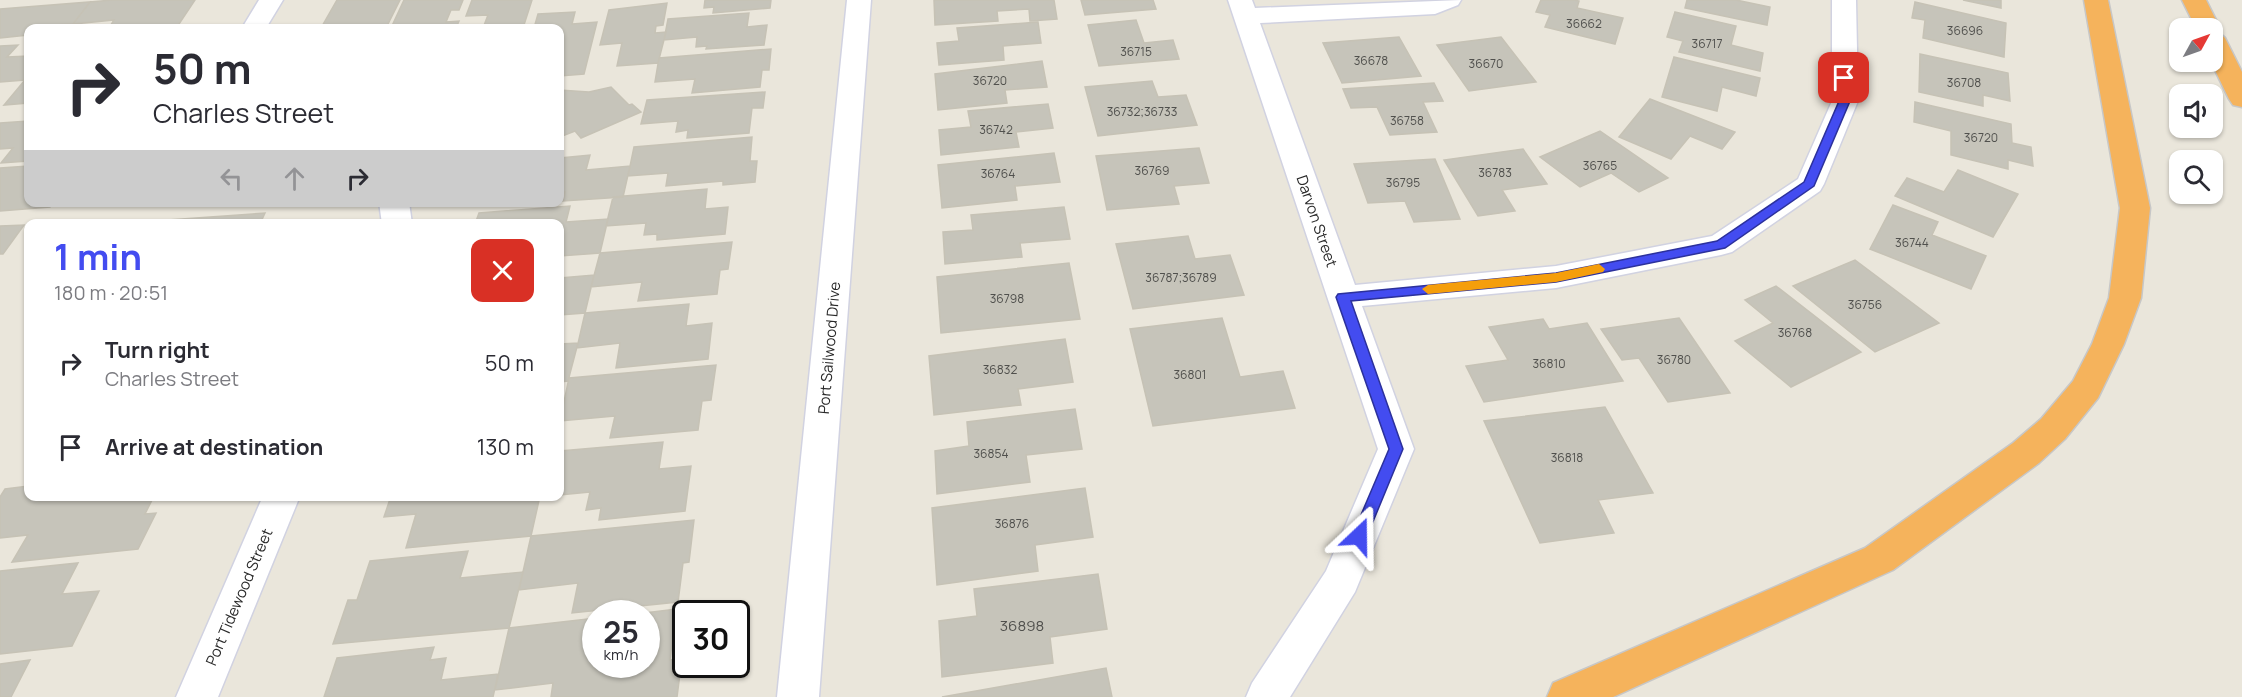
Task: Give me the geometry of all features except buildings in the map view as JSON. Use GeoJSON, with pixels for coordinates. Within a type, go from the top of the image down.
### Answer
{"type":"FeatureCollection","features":[{"type":"Feature","properties":{"kind":"highway"},"geometry":{"type":"LineString","coordinates":[[1568,697],[1879,559],[2026,453],[2053,429],[2086,388],[2108,344],[2124,298],[2134,208],[2128,162],[2096,0]]}},
{"type":"Feature","properties":{"kind":"highway"},"geometry":{"type":"LineString","coordinates":[[2194,0],[2203,18]]}},
{"type":"Feature","properties":{"kind":"highway"},"geometry":{"type":"LineString","coordinates":[[2223,60],[2242,99]]}},
{"type":"Feature","properties":{"kind":"street"},"geometry":{"type":"LineString","coordinates":[[256,24],[271,0]]}},
{"type":"Feature","properties":{"kind":"street","name":"Port Sailwood Drive"},"geometry":{"type":"LineString","coordinates":[[798,697],[859,0]]}},
{"type":"Feature","properties":{"kind":"street"},"geometry":{"type":"LineString","coordinates":[[1243,8],[1435,7],[1449,0]]}},
{"type":"Feature","properties":{"kind":"street"},"geometry":{"type":"LineString","coordinates":[[1343,297],[1556,277],[1720,245],[1809,184],[1845,101],[1844,0]]}},
{"type":"Feature","properties":{"kind":"street","name":"Darvon Street"},"geometry":{"type":"LineString","coordinates":[[1243,8],[1396,449],[1341,580],[1267,697]]}},
{"type":"Feature","properties":{"kind":"street","name":"Port Tidewood Street"},"geometry":{"type":"LineString","coordinates":[[197,697],[280,501]]}},
{"type":"Feature","properties":{"kind":"slow traffic"},"geometry":{"type":"LineString","coordinates":[[1428,289],[1556,277],[1599,269]]}},
{"type":"Feature","properties":{"kind":"route"},"geometry":{"type":"LineString","coordinates":[[1359,536],[1396,449],[1343,297],[1556,277],[1720,245],[1809,184],[1845,101],[1844,78]]}}]}
